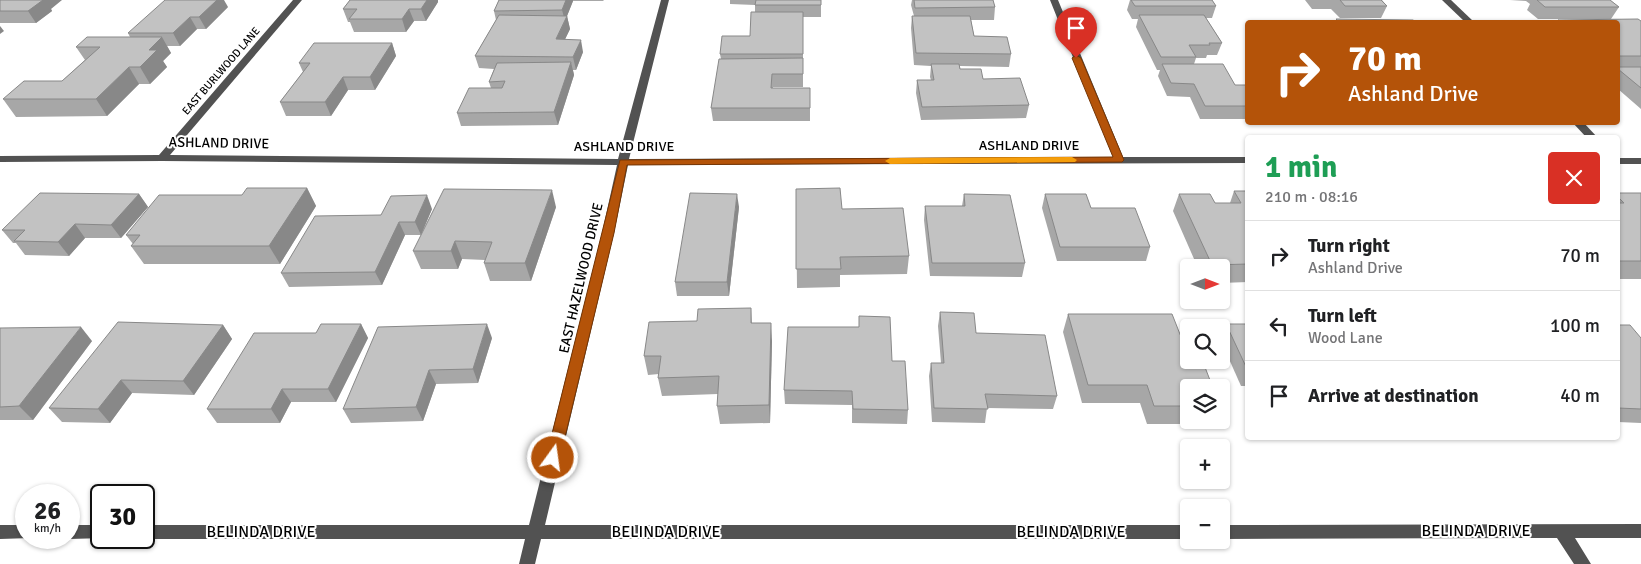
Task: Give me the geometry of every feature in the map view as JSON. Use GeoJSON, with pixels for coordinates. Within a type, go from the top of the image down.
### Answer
{"type":"FeatureCollection","features":[{"type":"Feature","properties":{"kind":"street","name":"EAST BURLWOOD LANE"},"geometry":{"type":"LineString","coordinates":[[162,158],[298,0]]}},
{"type":"Feature","properties":{"kind":"street","name":"EAST HAZELWOOD DRIVE"},"geometry":{"type":"LineString","coordinates":[[527,564],[608,233],[623,162],[665,0]]}},
{"type":"Feature","properties":{"kind":"street"},"geometry":{"type":"LineString","coordinates":[[1054,0],[1119,160]]}},
{"type":"Feature","properties":{"kind":"street"},"geometry":{"type":"LineString","coordinates":[[1446,0],[1468,20]]}},
{"type":"Feature","properties":{"kind":"street"},"geometry":{"type":"LineString","coordinates":[[1580,125],[1591,135]]}},
{"type":"Feature","properties":{"kind":"street","name":"ASHLAND DRIVE"},"geometry":{"type":"LineString","coordinates":[[0,159],[162,158],[623,162],[1245,160]]}},
{"type":"Feature","properties":{"kind":"street"},"geometry":{"type":"LineString","coordinates":[[1620,161],[1641,161]]}},
{"type":"Feature","properties":{"kind":"street"},"geometry":{"type":"LineString","coordinates":[[1561,531],[1583,564]]}},
{"type":"Feature","properties":{"kind":"street","name":"BELINDA DRIVE"},"geometry":{"type":"LineString","coordinates":[[1230,532],[1641,531]]}},
{"type":"Feature","properties":{"kind":"street"},"geometry":{"type":"LineString","coordinates":[[0,532],[15,532]]}},
{"type":"Feature","properties":{"kind":"street","name":"BELINDA DRIVE"},"geometry":{"type":"LineString","coordinates":[[155,532],[1180,532]]}},
{"type":"Feature","properties":{"kind":"building"},"geometry":{"type":"Polygon","coordinates":[[[0,0],[43,0],[28,11],[0,11],[0,0]]]}},
{"type":"Feature","properties":{"kind":"building"},"geometry":{"type":"Polygon","coordinates":[[[165,0],[217,0],[199,17],[190,17],[173,33],[128,33],[165,0]]]}},
{"type":"Feature","properties":{"kind":"building"},"geometry":{"type":"Polygon","coordinates":[[[350,0],[427,0],[421,9],[409,9],[402,19],[349,19],[357,9],[343,9],[350,0]]]}},
{"type":"Feature","properties":{"kind":"building"},"geometry":{"type":"Polygon","coordinates":[[[499,0],[566,0],[562,10],[494,11],[499,0]]]}},
{"type":"Feature","properties":{"kind":"building"},"geometry":{"type":"Polygon","coordinates":[[[756,0],[821,0],[821,5],[755,5],[756,0]]]}},
{"type":"Feature","properties":{"kind":"building"},"geometry":{"type":"Polygon","coordinates":[[[914,0],[993,0],[995,7],[915,8],[914,0]]]}},
{"type":"Feature","properties":{"kind":"building"},"geometry":{"type":"Polygon","coordinates":[[[1131,0],[1212,0],[1216,6],[1135,6],[1131,0]]]}},
{"type":"Feature","properties":{"kind":"building"},"geometry":{"type":"Polygon","coordinates":[[[1340,0],[1381,0],[1387,6],[1345,6],[1340,0]]]}},
{"type":"Feature","properties":{"kind":"building"},"geometry":{"type":"Polygon","coordinates":[[[1537,0],[1610,0],[1619,7],[1545,7],[1537,0]]]}},
{"type":"Feature","properties":{"kind":"building"},"geometry":{"type":"Polygon","coordinates":[[[751,12],[803,12],[803,54],[720,54],[722,36],[750,36],[751,12]]]}},
{"type":"Feature","properties":{"kind":"building"},"geometry":{"type":"Polygon","coordinates":[[[499,15],[567,16],[556,39],[581,40],[573,57],[475,56],[499,15]]]}},
{"type":"Feature","properties":{"kind":"building"},"geometry":{"type":"Polygon","coordinates":[[[1139,15],[1204,15],[1222,43],[1189,45],[1196,57],[1161,57],[1139,15]]]}},
{"type":"Feature","properties":{"kind":"building"},"geometry":{"type":"Polygon","coordinates":[[[912,16],[970,16],[974,36],[1007,37],[1011,54],[916,53],[912,16]]]}},
{"type":"Feature","properties":{"kind":"building"},"geometry":{"type":"Polygon","coordinates":[[[1336,19],[1413,20],[1337,20],[1336,19]]]}},
{"type":"Feature","properties":{"kind":"building"},"geometry":{"type":"Polygon","coordinates":[[[1638,19],[1641,21],[1641,56],[1620,56],[1620,20],[1558,20],[1638,19]]]}},
{"type":"Feature","properties":{"kind":"building"},"geometry":{"type":"Polygon","coordinates":[[[87,37],[162,37],[149,50],[157,50],[140,67],[129,67],[96,99],[3,99],[24,81],[62,81],[100,47],[76,47],[87,37]]]}},
{"type":"Feature","properties":{"kind":"building"},"geometry":{"type":"Polygon","coordinates":[[[314,43],[392,43],[370,77],[343,77],[325,102],[280,102],[310,63],[299,63],[314,43]]]}},
{"type":"Feature","properties":{"kind":"building"},"geometry":{"type":"Polygon","coordinates":[[[803,58],[803,74],[772,74],[771,88],[810,88],[810,108],[711,108],[719,59],[803,58]]]}},
{"type":"Feature","properties":{"kind":"building"},"geometry":{"type":"Polygon","coordinates":[[[571,62],[554,112],[457,113],[469,88],[502,88],[505,81],[489,82],[497,63],[571,62]]]}},
{"type":"Feature","properties":{"kind":"building"},"geometry":{"type":"Polygon","coordinates":[[[931,64],[959,64],[960,69],[981,69],[983,79],[1020,78],[1029,105],[922,107],[917,80],[934,80],[931,64]]]}},
{"type":"Feature","properties":{"kind":"building"},"geometry":{"type":"Polygon","coordinates":[[[1162,64],[1223,64],[1235,85],[1245,85],[1245,106],[1205,106],[1194,84],[1171,83],[1162,64]]]}},
{"type":"Feature","properties":{"kind":"building"},"geometry":{"type":"Polygon","coordinates":[[[1620,67],[1641,67],[1641,88],[1620,71],[1620,67]]]}},
{"type":"Feature","properties":{"kind":"building"},"geometry":{"type":"Polygon","coordinates":[[[247,188],[307,188],[269,246],[131,246],[140,235],[126,235],[159,195],[242,195],[247,188]]]}},
{"type":"Feature","properties":{"kind":"building"},"geometry":{"type":"Polygon","coordinates":[[[840,188],[842,209],[903,208],[909,256],[840,257],[841,269],[796,269],[796,189],[840,188]]]}},
{"type":"Feature","properties":{"kind":"building"},"geometry":{"type":"Polygon","coordinates":[[[444,189],[552,190],[525,263],[484,263],[492,242],[455,241],[451,251],[413,251],[444,189]]]}},
{"type":"Feature","properties":{"kind":"building"},"geometry":{"type":"Polygon","coordinates":[[[1234,191],[1245,191],[1245,264],[1230,264],[1230,259],[1209,259],[1179,194],[1210,194],[1215,203],[1241,203],[1234,191]]]}},
{"type":"Feature","properties":{"kind":"building"},"geometry":{"type":"Polygon","coordinates":[[[40,193],[139,194],[111,225],[75,224],[58,242],[14,241],[25,230],[2,230],[40,193]]]}},
{"type":"Feature","properties":{"kind":"building"},"geometry":{"type":"Polygon","coordinates":[[[690,193],[737,194],[727,282],[675,282],[690,193]]]}},
{"type":"Feature","properties":{"kind":"building"},"geometry":{"type":"Polygon","coordinates":[[[1620,193],[1641,193],[1641,261],[1620,261],[1620,203],[1624,203],[1620,199],[1620,193]]]}},
{"type":"Feature","properties":{"kind":"building"},"geometry":{"type":"Polygon","coordinates":[[[964,194],[1010,195],[1025,263],[932,263],[925,206],[965,206],[964,194]]]}},
{"type":"Feature","properties":{"kind":"building"},"geometry":{"type":"Polygon","coordinates":[[[1045,194],[1086,194],[1091,208],[1135,208],[1150,247],[1060,247],[1045,194]]]}},
{"type":"Feature","properties":{"kind":"building"},"geometry":{"type":"Polygon","coordinates":[[[427,195],[415,222],[399,222],[375,272],[281,273],[315,216],[381,215],[391,196],[427,195]]]}},
{"type":"Feature","properties":{"kind":"building"},"geometry":{"type":"Polygon","coordinates":[[[751,308],[751,323],[771,323],[769,405],[717,406],[719,376],[658,378],[661,356],[644,356],[649,322],[697,321],[698,309],[751,308]]]}},
{"type":"Feature","properties":{"kind":"building"},"geometry":{"type":"Polygon","coordinates":[[[940,312],[974,313],[976,333],[1045,335],[1057,396],[985,394],[988,409],[934,408],[931,363],[944,363],[940,312]]]}},
{"type":"Feature","properties":{"kind":"building"},"geometry":{"type":"Polygon","coordinates":[[[1068,314],[1172,314],[1180,334],[1180,369],[1206,369],[1210,379],[1180,379],[1180,406],[1154,406],[1147,385],[1088,385],[1068,314]]]}},
{"type":"Feature","properties":{"kind":"building"},"geometry":{"type":"Polygon","coordinates":[[[859,316],[890,317],[892,361],[905,361],[908,410],[853,409],[852,391],[784,390],[788,327],[859,327],[859,316]]]}},
{"type":"Feature","properties":{"kind":"building"},"geometry":{"type":"Polygon","coordinates":[[[118,322],[223,325],[183,381],[121,380],[98,409],[49,408],[118,322]]]}},
{"type":"Feature","properties":{"kind":"building"},"geometry":{"type":"Polygon","coordinates":[[[321,324],[361,324],[328,389],[282,389],[271,409],[207,409],[254,333],[316,333],[321,324]]]}},
{"type":"Feature","properties":{"kind":"building"},"geometry":{"type":"Polygon","coordinates":[[[487,324],[473,369],[429,370],[416,407],[343,409],[378,327],[487,324]]]}},
{"type":"Feature","properties":{"kind":"building"},"geometry":{"type":"Polygon","coordinates":[[[1230,324],[1245,324],[1245,365],[1230,333],[1230,324]]]}},
{"type":"Feature","properties":{"kind":"building"},"geometry":{"type":"Polygon","coordinates":[[[1620,325],[1630,325],[1641,338],[1641,409],[1620,408],[1620,325]]]}},
{"type":"Feature","properties":{"kind":"building"},"geometry":{"type":"Polygon","coordinates":[[[81,327],[19,406],[0,407],[0,328],[81,327]]]}},
{"type":"Feature","properties":{"kind":"slow traffic"},"geometry":{"type":"LineString","coordinates":[[890,161],[1072,160]]}},
{"type":"Feature","properties":{"kind":"route"},"geometry":{"type":"LineString","coordinates":[[553,458],[608,233],[623,162],[1119,160],[1076,58]]}}]}
